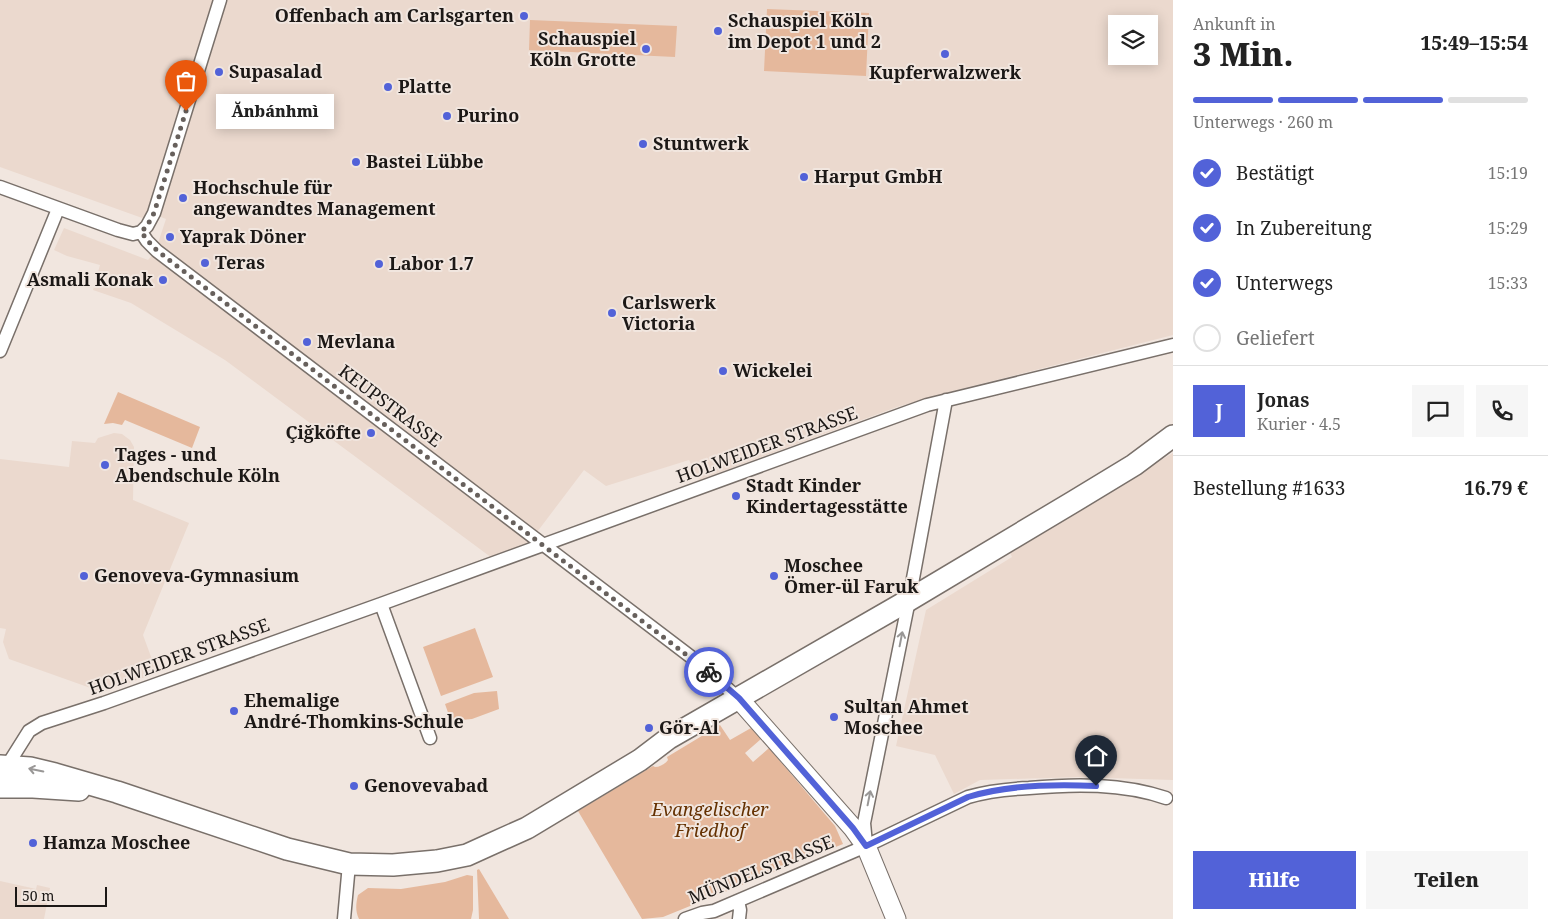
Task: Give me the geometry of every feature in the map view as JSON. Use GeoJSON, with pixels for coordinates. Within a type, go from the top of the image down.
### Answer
{"type":"FeatureCollection","features":[{"type":"Feature","properties":{"kind":"main road"},"geometry":{"type":"LineString","coordinates":[[3,766],[30,768],[55,774],[117,792],[287,849],[349,864],[393,865],[437,861],[467,855],[527,828],[640,760],[669,738],[909,600],[1134,466],[1173,436]]}},
{"type":"Feature","properties":{"kind":"main road"},"geometry":{"type":"LineString","coordinates":[[0,787],[117,792]]}},
{"type":"Feature","properties":{"kind":"street"},"geometry":{"type":"LineString","coordinates":[[0,187],[118,230],[133,234],[141,232],[147,226],[154,213],[220,0]]}},
{"type":"Feature","properties":{"kind":"street"},"geometry":{"type":"LineString","coordinates":[[0,351],[58,208]]}},
{"type":"Feature","properties":{"kind":"street","name":"KEUPSTRASSE"},"geometry":{"type":"LineString","coordinates":[[141,232],[153,247],[169,260],[699,663],[739,698]]}},
{"type":"Feature","properties":{"kind":"street","name":"HOLWEIDER STRASSE"},"geometry":{"type":"LineString","coordinates":[[3,766],[30,731],[42,723],[104,703],[381,604],[927,406],[1173,345]]}},
{"type":"Feature","properties":{"kind":"street"},"geometry":{"type":"LineString","coordinates":[[866,846],[864,823],[909,600],[946,400]]}},
{"type":"Feature","properties":{"kind":"street"},"geometry":{"type":"LineString","coordinates":[[381,604],[430,738]]}},
{"type":"Feature","properties":{"kind":"street"},"geometry":{"type":"LineString","coordinates":[[739,698],[853,828],[866,846],[896,919]]}},
{"type":"Feature","properties":{"kind":"street","name":"MÜNDELSTRASSE"},"geometry":{"type":"LineString","coordinates":[[685,919],[714,911],[738,901],[866,846],[968,797],[983,792],[1079,785],[1129,789],[1148,792],[1166,798]]}},
{"type":"Feature","properties":{"kind":"street"},"geometry":{"type":"LineString","coordinates":[[344,919],[349,864]]}},
{"type":"Feature","properties":{"kind":"street"},"geometry":{"type":"LineString","coordinates":[[738,901],[739,919]]}},
{"type":"Feature","properties":{"kind":"shaded area"},"geometry":{"type":"Polygon","coordinates":[[[0,0],[1173,0],[1173,335],[897,407],[699,480],[689,460],[606,486],[584,470],[528,544],[492,558],[225,360],[131,303],[93,290],[100,265],[67,256],[54,250],[64,228],[148,260],[155,252],[166,219],[148,212],[145,219],[0,167],[0,0]]]}},
{"type":"Feature","properties":{"kind":"shaded area","name":"Genoveva-Gymnasium"},"geometry":{"type":"Polygon","coordinates":[[[114,433],[122,434],[130,440],[134,447],[133,500],[189,523],[143,635],[157,673],[100,693],[99,691],[9,659],[3,642],[6,629],[0,628],[0,459],[69,467],[72,441],[95,443],[98,438],[114,433]]]}},
{"type":"Feature","properties":{"kind":"shaded area"},"geometry":{"type":"Polygon","coordinates":[[[1173,453],[1173,780],[1078,777],[980,780],[954,794],[935,755],[896,746],[926,610],[1012,557],[1009,550],[1173,453]]]}},
{"type":"Feature","properties":{"kind":"shaded area"},"geometry":{"type":"Polygon","coordinates":[[[0,881],[36,889],[37,885],[50,888],[44,919],[0,919],[0,881]]]}},
{"type":"Feature","properties":{"kind":"green space"},"geometry":{"type":"Polygon","coordinates":[[[767,9],[869,13],[866,76],[764,71],[767,9]]]}},
{"type":"Feature","properties":{"kind":"green space"},"geometry":{"type":"Polygon","coordinates":[[[530,20],[677,26],[675,57],[529,50],[530,20]]]}},
{"type":"Feature","properties":{"kind":"green space"},"geometry":{"type":"Polygon","coordinates":[[[118,392],[200,427],[192,448],[125,420],[122,425],[104,424],[118,392]]]}},
{"type":"Feature","properties":{"kind":"green space"},"geometry":{"type":"Polygon","coordinates":[[[475,628],[493,677],[441,696],[423,647],[475,628]]]}},
{"type":"Feature","properties":{"kind":"green space"},"geometry":{"type":"Polygon","coordinates":[[[497,691],[499,709],[472,719],[451,721],[445,704],[474,693],[497,691]]]}},
{"type":"Feature","properties":{"kind":"green space","name":"Evangelischer Friedhof"},"geometry":{"type":"Polygon","coordinates":[[[720,725],[730,740],[751,728],[761,739],[745,753],[753,762],[769,748],[835,826],[843,844],[663,917],[642,919],[578,811],[653,766],[662,765],[668,760],[667,757],[720,725]]]}},
{"type":"Feature","properties":{"kind":"green space"},"geometry":{"type":"Polygon","coordinates":[[[479,869],[509,919],[479,919],[477,870],[479,869]]]}},
{"type":"Feature","properties":{"kind":"green space"},"geometry":{"type":"Polygon","coordinates":[[[467,875],[473,876],[473,910],[471,919],[359,919],[356,907],[358,895],[368,888],[401,889],[445,882],[467,875]]]}},
{"type":"Feature","properties":{"kind":"way so far"},"geometry":{"type":"LineString","coordinates":[[186,111],[154,213],[147,226],[141,232],[147,241],[169,260],[709,672]]}},
{"type":"Feature","properties":{"kind":"place","name":"Offenbach am Carlsgarten"},"geometry":{"type":"Point","coordinates":[524,16]}},
{"type":"Feature","properties":{"kind":"place","name":"Schauspiel Köln im Depot 1 und 2"},"geometry":{"type":"Point","coordinates":[718,31]}},
{"type":"Feature","properties":{"kind":"place","name":"Schauspiel Köln Grotte"},"geometry":{"type":"Point","coordinates":[646,49]}},
{"type":"Feature","properties":{"kind":"place","name":"Kupferwalzwerk"},"geometry":{"type":"Point","coordinates":[945,54]}},
{"type":"Feature","properties":{"kind":"place","name":"Supasalad"},"geometry":{"type":"Point","coordinates":[219,72]}},
{"type":"Feature","properties":{"kind":"place","name":"Platte"},"geometry":{"type":"Point","coordinates":[388,87]}},
{"type":"Feature","properties":{"kind":"place","name":"Ănbánhmì"},"geometry":{"type":"Point","coordinates":[186,111]}},
{"type":"Feature","properties":{"kind":"place","name":"Purino"},"geometry":{"type":"Point","coordinates":[447,116]}},
{"type":"Feature","properties":{"kind":"place","name":"Stuntwerk"},"geometry":{"type":"Point","coordinates":[643,144]}},
{"type":"Feature","properties":{"kind":"place","name":"Bastei Lübbe"},"geometry":{"type":"Point","coordinates":[356,162]}},
{"type":"Feature","properties":{"kind":"place","name":"Harput GmbH"},"geometry":{"type":"Point","coordinates":[804,177]}},
{"type":"Feature","properties":{"kind":"place","name":"Hochschule für angewandtes Management"},"geometry":{"type":"Point","coordinates":[183,198]}},
{"type":"Feature","properties":{"kind":"place","name":"Yaprak Döner"},"geometry":{"type":"Point","coordinates":[170,237]}},
{"type":"Feature","properties":{"kind":"place","name":"Teras"},"geometry":{"type":"Point","coordinates":[205,263]}},
{"type":"Feature","properties":{"kind":"place","name":"Labor 1.7"},"geometry":{"type":"Point","coordinates":[379,264]}},
{"type":"Feature","properties":{"kind":"place","name":"Asmali Konak"},"geometry":{"type":"Point","coordinates":[163,280]}},
{"type":"Feature","properties":{"kind":"place","name":"Carlswerk Victoria"},"geometry":{"type":"Point","coordinates":[612,313]}},
{"type":"Feature","properties":{"kind":"place","name":"Mevlana"},"geometry":{"type":"Point","coordinates":[307,342]}},
{"type":"Feature","properties":{"kind":"place","name":"Wickelei"},"geometry":{"type":"Point","coordinates":[723,371]}},
{"type":"Feature","properties":{"kind":"place","name":"Çiğköfte"},"geometry":{"type":"Point","coordinates":[371,433]}},
{"type":"Feature","properties":{"kind":"place","name":"Tages - und Abendschule Köln"},"geometry":{"type":"Point","coordinates":[105,465]}},
{"type":"Feature","properties":{"kind":"place","name":"Stadt Kinder Kindertagesstätte"},"geometry":{"type":"Point","coordinates":[736,496]}},
{"type":"Feature","properties":{"kind":"place","name":"Genoveva-Gymnasium"},"geometry":{"type":"Point","coordinates":[84,576]}},
{"type":"Feature","properties":{"kind":"place","name":"Moschee Ömer-ül Faruk"},"geometry":{"type":"Point","coordinates":[774,576]}},
{"type":"Feature","properties":{"kind":"place","name":"Ehemalige André-Thomkins-Schule"},"geometry":{"type":"Point","coordinates":[234,711]}},
{"type":"Feature","properties":{"kind":"place","name":"Sultan Ahmet Moschee"},"geometry":{"type":"Point","coordinates":[834,717]}},
{"type":"Feature","properties":{"kind":"place","name":"Gör-Al"},"geometry":{"type":"Point","coordinates":[649,728]}},
{"type":"Feature","properties":{"kind":"place","name":"Genovevabad"},"geometry":{"type":"Point","coordinates":[354,786]}},
{"type":"Feature","properties":{"kind":"place","name":"Hamza Moschee"},"geometry":{"type":"Point","coordinates":[33,843]}},
{"type":"Feature","properties":{"kind":"route"},"geometry":{"type":"LineString","coordinates":[[709,672],[739,698],[853,828],[866,846],[968,797],[983,792],[1047,786],[1096,786]]}}]}
